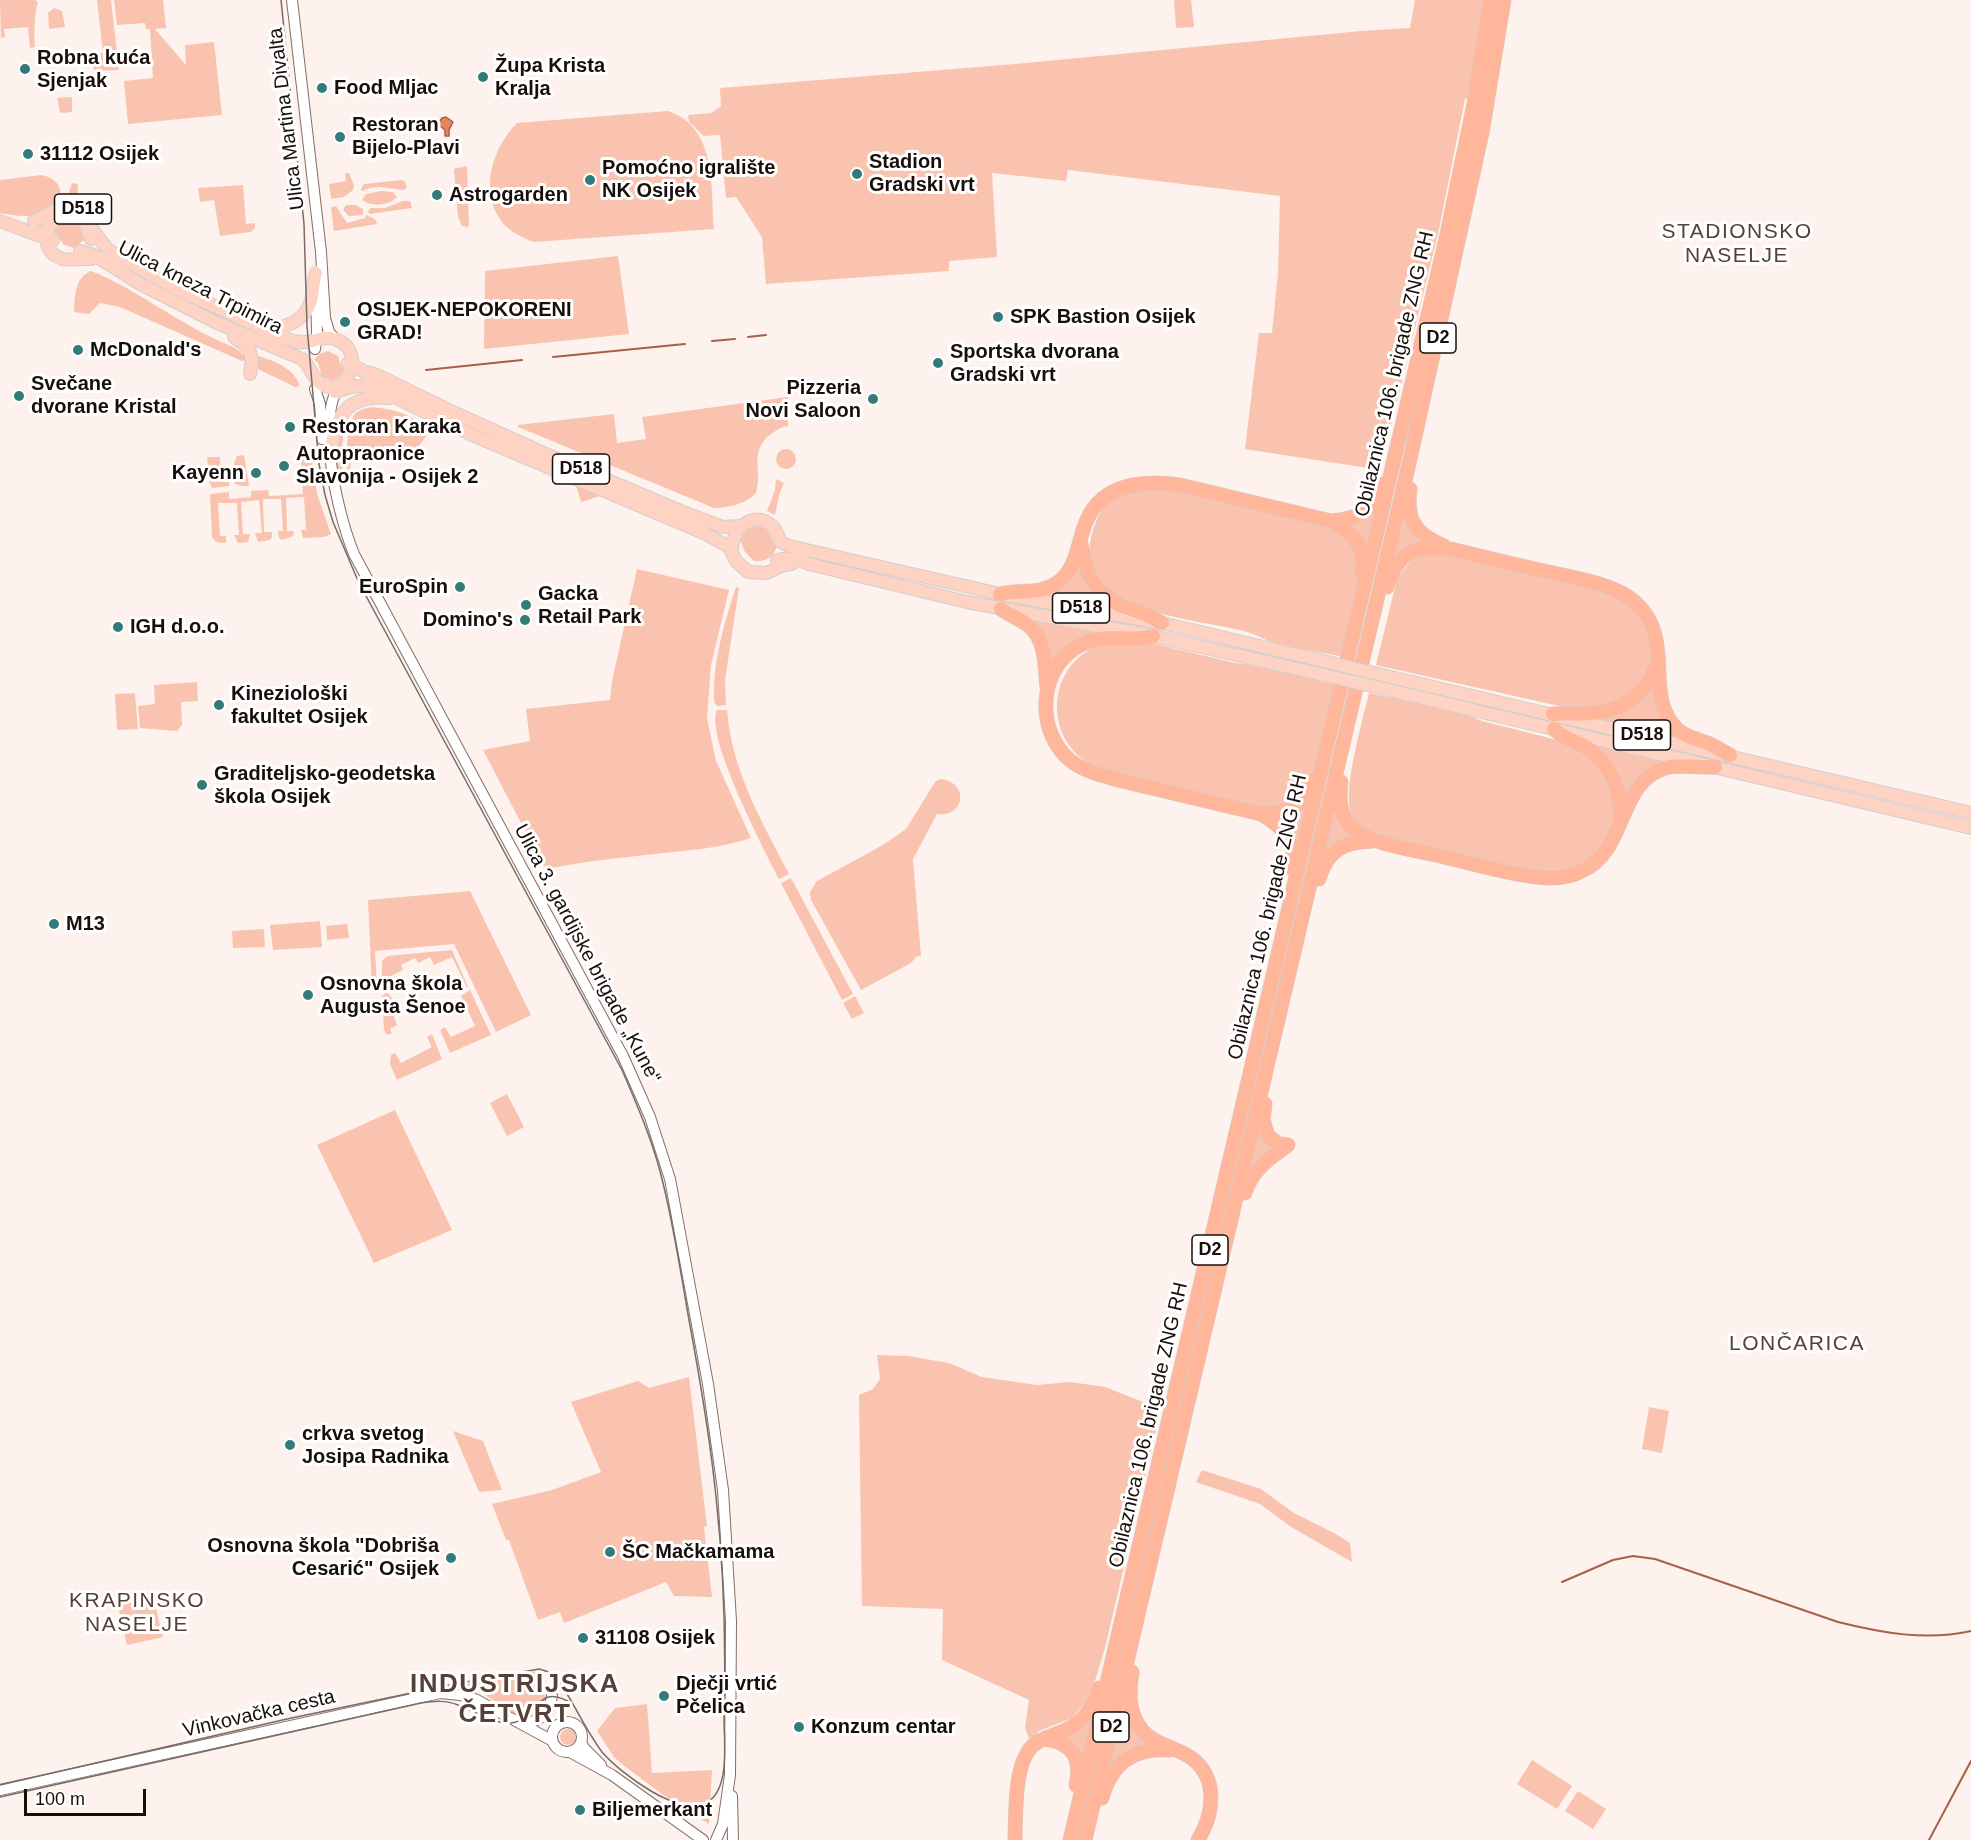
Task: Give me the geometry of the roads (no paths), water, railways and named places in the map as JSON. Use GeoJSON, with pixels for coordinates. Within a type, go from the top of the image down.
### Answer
{"type":"FeatureCollection","features":[{"type":"Feature","properties":{"kind":"highway","name":"Obilaznica 106. brigade ZNG RH"},"geometry":{"type":"LineString","coordinates":[[1070,1840],[1298,905],[1341,754],[1396,454],[1447,234],[1474,99],[1490,0]]}},
{"type":"Feature","properties":{"kind":"highway","name":"Obilaznica 106. brigade ZNG RH"},"geometry":{"type":"LineString","coordinates":[[1087,1833],[1267,1065],[1326,754],[1411,455],[1480,144],[1504,0]]}},
{"type":"Feature","properties":{"kind":"highway"},"geometry":{"type":"LineString","coordinates":[[1000,594],[1014,591],[1031,592],[1057,583],[1071,566],[1086,522],[1095,508],[1106,496],[1120,488],[1159,482],[1180,485],[1331,520],[1355,517],[1372,507],[1380,494],[1386,474],[1396,454]]}},
{"type":"Feature","properties":{"kind":"highway"},"geometry":{"type":"LineString","coordinates":[[1411,455],[1409,501],[1412,521],[1424,536],[1451,549]]}},
{"type":"Feature","properties":{"kind":"highway"},"geometry":{"type":"LineString","coordinates":[[1331,520],[1352,534],[1361,549],[1367,609]]}},
{"type":"Feature","properties":{"kind":"highway"},"geometry":{"type":"LineString","coordinates":[[1081,542],[1088,573],[1097,588],[1119,606],[1145,614],[1162,623]]}},
{"type":"Feature","properties":{"kind":"highway"},"geometry":{"type":"LineString","coordinates":[[1367,609],[1384,596],[1398,562],[1405,555],[1422,548],[1451,549],[1603,586],[1633,600],[1647,615],[1657,637],[1661,697],[1675,726],[1691,739],[1708,744],[1730,755]]}},
{"type":"Feature","properties":{"kind":"highway"},"geometry":{"type":"LineString","coordinates":[[1001,609],[1026,624],[1041,642],[1048,689]]}},
{"type":"Feature","properties":{"kind":"highway"},"geometry":{"type":"LineString","coordinates":[[1153,636],[1139,640],[1116,636],[1102,637],[1073,649],[1054,669],[1048,689],[1046,716],[1050,731],[1071,761],[1083,768],[1122,782],[1261,814],[1275,822],[1290,839],[1294,860],[1289,884],[1298,905],[1313,894],[1328,857],[1345,844],[1376,840]]}},
{"type":"Feature","properties":{"kind":"highway"},"geometry":{"type":"LineString","coordinates":[[1553,714],[1610,711],[1632,700],[1648,684],[1658,657]]}},
{"type":"Feature","properties":{"kind":"highway"},"geometry":{"type":"LineString","coordinates":[[1554,729],[1567,740],[1588,749],[1610,772],[1619,793],[1621,821]]}},
{"type":"Feature","properties":{"kind":"highway"},"geometry":{"type":"LineString","coordinates":[[1261,814],[1284,811],[1299,804],[1307,795],[1326,754]]}},
{"type":"Feature","properties":{"kind":"highway"},"geometry":{"type":"LineString","coordinates":[[1341,754],[1339,799],[1345,820],[1353,828],[1376,840],[1502,871],[1537,877],[1560,877],[1582,871],[1601,858],[1614,839],[1639,786],[1658,771],[1676,766],[1715,767]]}},
{"type":"Feature","properties":{"kind":"highway"},"geometry":{"type":"LineString","coordinates":[[1228,1232],[1238,1217],[1250,1179],[1262,1164],[1288,1144],[1279,1144],[1264,1129],[1263,1120],[1268,1088],[1267,1065]]}},
{"type":"Feature","properties":{"kind":"highway"},"geometry":{"type":"LineString","coordinates":[[1135,1628],[1130,1696],[1132,1710],[1143,1731],[1151,1738],[1197,1763],[1204,1773],[1211,1794],[1209,1818],[1198,1840]]}},
{"type":"Feature","properties":{"kind":"highway"},"geometry":{"type":"LineString","coordinates":[[1015,1840],[1018,1791],[1026,1754],[1033,1746],[1067,1729],[1083,1717],[1090,1708],[1104,1677],[1111,1669]]}},
{"type":"Feature","properties":{"kind":"highway"},"geometry":{"type":"LineString","coordinates":[[1044,1739],[1062,1744],[1078,1762],[1075,1800],[1077,1810]]}},
{"type":"Feature","properties":{"kind":"highway"},"geometry":{"type":"LineString","coordinates":[[1087,1833],[1105,1787],[1125,1761],[1145,1750],[1178,1751]]}},
{"type":"Feature","properties":{"kind":"main road","name":"D518"},"geometry":{"type":"LineString","coordinates":[[64,206],[74,206],[88,214],[92,235],[77,255],[63,252],[34,226],[64,206]]}},
{"type":"Feature","properties":{"kind":"main road","name":"D518"},"geometry":{"type":"LineString","coordinates":[[1,221],[34,226],[53,220],[62,213],[76,214],[83,220],[92,235]]}},
{"type":"Feature","properties":{"kind":"main road","name":"D518"},"geometry":{"type":"LineString","coordinates":[[47,238],[53,220]]}},
{"type":"Feature","properties":{"kind":"main road","name":"Ulica kneza Trpimira"},"geometry":{"type":"LineString","coordinates":[[92,235],[108,249],[167,284],[286,338],[316,345]]}},
{"type":"Feature","properties":{"kind":"main road","name":"Ulica kneza Trpimira"},"geometry":{"type":"LineString","coordinates":[[77,255],[89,253],[160,295],[282,351],[306,368]]}},
{"type":"Feature","properties":{"kind":"main road"},"geometry":{"type":"LineString","coordinates":[[260,327],[279,327],[298,320],[311,301],[316,273]]}},
{"type":"Feature","properties":{"kind":"main road"},"geometry":{"type":"LineString","coordinates":[[215,322],[223,333],[239,340],[249,348],[252,360],[250,374]]}},
{"type":"Feature","properties":{"kind":"main road","name":"D518"},"geometry":{"type":"LineString","coordinates":[[316,345],[326,338],[336,340],[345,345],[352,361]]}},
{"type":"Feature","properties":{"kind":"main road","name":"D518"},"geometry":{"type":"LineString","coordinates":[[316,345],[337,347],[352,361],[377,375],[457,414],[548,455],[723,527],[741,526],[753,520],[765,521],[775,528],[781,542],[790,540],[811,550],[1000,594],[1162,623],[1321,667],[1394,684],[1553,714],[1971,813]]}},
{"type":"Feature","properties":{"kind":"main road"},"geometry":{"type":"LineString","coordinates":[[306,368],[310,354],[316,345]]}},
{"type":"Feature","properties":{"kind":"main road"},"geometry":{"type":"LineString","coordinates":[[339,386],[349,376],[352,361]]}},
{"type":"Feature","properties":{"kind":"main road","name":"D518"},"geometry":{"type":"LineString","coordinates":[[306,368],[318,382],[327,386],[339,386]]}},
{"type":"Feature","properties":{"kind":"main road","name":"D518"},"geometry":{"type":"LineString","coordinates":[[306,368],[309,383],[324,393],[359,381],[472,435],[704,533],[732,547],[755,566],[767,566],[777,560],[789,558],[1001,609],[1321,667]]}},
{"type":"Feature","properties":{"kind":"main road"},"geometry":{"type":"LineString","coordinates":[[330,458],[336,424],[352,403],[372,398],[400,400]]}},
{"type":"Feature","properties":{"kind":"main road","name":"D518"},"geometry":{"type":"LineString","coordinates":[[708,520],[727,521],[754,512],[766,513],[780,524],[784,540]]}},
{"type":"Feature","properties":{"kind":"main road"},"geometry":{"type":"LineString","coordinates":[[732,547],[741,526]]}},
{"type":"Feature","properties":{"kind":"main road"},"geometry":{"type":"LineString","coordinates":[[777,560],[784,540]]}},
{"type":"Feature","properties":{"kind":"main road","name":"D518"},"geometry":{"type":"LineString","coordinates":[[732,547],[738,565],[753,573],[766,573],[790,564],[809,564]]}},
{"type":"Feature","properties":{"kind":"main road","name":"D518"},"geometry":{"type":"LineString","coordinates":[[1394,684],[1554,729],[1971,828]]}},
{"type":"Feature","properties":{"kind":"street","name":"Ulica Martina Divalta"},"geometry":{"type":"LineString","coordinates":[[292,0],[325,318],[329,332],[336,340]]}},
{"type":"Feature","properties":{"kind":"street","name":"Ulica Martina Divalta"},"geometry":{"type":"LineString","coordinates":[[316,345],[318,234]]}},
{"type":"Feature","properties":{"kind":"street","name":"Ulica 3. gardijske brigade „Kune“"},"geometry":{"type":"LineString","coordinates":[[339,386],[329,418],[330,458],[347,537]]}},
{"type":"Feature","properties":{"kind":"street","name":"Ulica 3. gardijske brigade „Kune“"},"geometry":{"type":"LineString","coordinates":[[315,389],[320,404],[322,447],[329,489],[337,520],[347,537],[360,570],[615,1040],[639,1090],[663,1155],[674,1195],[710,1394],[723,1490],[731,1621],[730,1775],[733,1840]]}},
{"type":"Feature","properties":{"kind":"street","name":"Vinkovačka cesta"},"geometry":{"type":"LineString","coordinates":[[0,1790],[434,1694],[449,1693],[467,1696],[525,1723],[551,1740]]}},
{"type":"Feature","properties":{"kind":"street"},"geometry":{"type":"LineString","coordinates":[[525,1723],[543,1716],[552,1696]]}},
{"type":"Feature","properties":{"kind":"street"},"geometry":{"type":"LineString","coordinates":[[612,1775],[587,1752],[581,1742],[580,1730],[575,1724],[565,1721],[556,1725],[551,1740],[560,1750],[570,1752],[612,1775],[703,1840]]}},
{"type":"Feature","properties":{"kind":"street","name":"Vinkovačka cesta"},"geometry":{"type":"LineString","coordinates":[[525,1723],[546,1727],[556,1725]]}},
{"type":"Feature","properties":{"kind":"street"},"geometry":{"type":"LineString","coordinates":[[570,1752],[581,1742]]}},
{"type":"Feature","properties":{"kind":"street","name":"Ulica 3. gardijske brigade „Kune“"},"geometry":{"type":"LineString","coordinates":[[716,1840],[723,1824],[730,1775]]}},
{"type":"Feature","properties":{"kind":"waterway"},"geometry":{"type":"LineString","coordinates":[[748,337],[766,335]]}},
{"type":"Feature","properties":{"kind":"waterway"},"geometry":{"type":"LineString","coordinates":[[712,341],[735,339]]}},
{"type":"Feature","properties":{"kind":"waterway"},"geometry":{"type":"LineString","coordinates":[[553,357],[685,344]]}},
{"type":"Feature","properties":{"kind":"waterway"},"geometry":{"type":"LineString","coordinates":[[426,370],[522,360]]}},
{"type":"Feature","properties":{"kind":"waterway"},"geometry":{"type":"LineString","coordinates":[[1562,1582],[1613,1560],[1633,1556],[1655,1559],[1855,1626],[1921,1635],[1971,1631]]}},
{"type":"Feature","properties":{"kind":"waterway"},"geometry":{"type":"LineString","coordinates":[[1929,1840],[1971,1761]]}},
{"type":"Feature","properties":{"kind":"tram line"},"geometry":{"type":"LineString","coordinates":[[0,1785],[287,1719],[454,1684],[539,1669],[557,1678],[602,1752],[622,1771],[652,1792],[683,1804],[697,1805],[709,1801],[716,1794],[723,1774],[725,1750],[723,1580],[716,1497],[701,1386],[663,1183],[640,1112],[622,1070],[359,583],[333,522],[319,464],[307,326],[304,224],[281,0]]}},
{"type":"Feature","properties":{"kind":"tram line"},"geometry":{"type":"LineString","coordinates":[[0,1797],[421,1703],[449,1702],[504,1723],[521,1720],[539,1703],[551,1696],[573,1704]]}},
{"type":"Feature","properties":{"kind":"place","name":"Robna kuća Sjenjak"},"geometry":{"type":"Point","coordinates":[25,69]}},
{"type":"Feature","properties":{"kind":"place","name":"Župa Krista Kralja"},"geometry":{"type":"Point","coordinates":[483,77]}},
{"type":"Feature","properties":{"kind":"place","name":"Food Mljac"},"geometry":{"type":"Point","coordinates":[322,88]}},
{"type":"Feature","properties":{"kind":"place","name":"Restoran Bijelo-Plavi"},"geometry":{"type":"Point","coordinates":[340,137]}},
{"type":"Feature","properties":{"kind":"place","name":"31112 Osijek"},"geometry":{"type":"Point","coordinates":[28,154]}},
{"type":"Feature","properties":{"kind":"place","name":"Stadion Gradski vrt"},"geometry":{"type":"Point","coordinates":[857,174]}},
{"type":"Feature","properties":{"kind":"place","name":"Pomoćno igralište NK Osijek"},"geometry":{"type":"Point","coordinates":[590,180]}},
{"type":"Feature","properties":{"kind":"place","name":"Astrogarden"},"geometry":{"type":"Point","coordinates":[437,195]}},
{"type":"Feature","properties":{"kind":"place","name":"SPK Bastion Osijek"},"geometry":{"type":"Point","coordinates":[998,317]}},
{"type":"Feature","properties":{"kind":"place","name":"OSIJEK-NEPOKORENI GRAD!"},"geometry":{"type":"Point","coordinates":[345,322]}},
{"type":"Feature","properties":{"kind":"place","name":"McDonald's"},"geometry":{"type":"Point","coordinates":[78,350]}},
{"type":"Feature","properties":{"kind":"place","name":"Sportska dvorana Gradski vrt"},"geometry":{"type":"Point","coordinates":[938,363]}},
{"type":"Feature","properties":{"kind":"place","name":"Svečane dvorane Kristal"},"geometry":{"type":"Point","coordinates":[19,396]}},
{"type":"Feature","properties":{"kind":"place","name":"Pizzeria Novi Saloon"},"geometry":{"type":"Point","coordinates":[873,399]}},
{"type":"Feature","properties":{"kind":"place","name":"Restoran Karaka"},"geometry":{"type":"Point","coordinates":[290,427]}},
{"type":"Feature","properties":{"kind":"place","name":"Autopraonice Slavonija - Osijek 2"},"geometry":{"type":"Point","coordinates":[284,466]}},
{"type":"Feature","properties":{"kind":"place","name":"Kayenn"},"geometry":{"type":"Point","coordinates":[256,473]}},
{"type":"Feature","properties":{"kind":"place","name":"EuroSpin"},"geometry":{"type":"Point","coordinates":[460,587]}},
{"type":"Feature","properties":{"kind":"place","name":"Gacka Retail Park"},"geometry":{"type":"Point","coordinates":[526,605]}},
{"type":"Feature","properties":{"kind":"place","name":"Domino's"},"geometry":{"type":"Point","coordinates":[525,620]}},
{"type":"Feature","properties":{"kind":"place","name":"IGH d.o.o."},"geometry":{"type":"Point","coordinates":[118,627]}},
{"type":"Feature","properties":{"kind":"place","name":"Kineziološki fakultet Osijek"},"geometry":{"type":"Point","coordinates":[219,705]}},
{"type":"Feature","properties":{"kind":"place","name":"Graditeljsko-geodetska škola Osijek"},"geometry":{"type":"Point","coordinates":[202,785]}},
{"type":"Feature","properties":{"kind":"place","name":"M13"},"geometry":{"type":"Point","coordinates":[54,924]}},
{"type":"Feature","properties":{"kind":"place","name":"Osnovna škola Augusta Šenoe"},"geometry":{"type":"Point","coordinates":[308,995]}},
{"type":"Feature","properties":{"kind":"place","name":"crkva svetog Josipa Radnika"},"geometry":{"type":"Point","coordinates":[290,1445]}},
{"type":"Feature","properties":{"kind":"place","name":"ŠC Mačkamama"},"geometry":{"type":"Point","coordinates":[610,1552]}},
{"type":"Feature","properties":{"kind":"place","name":"Osnovna škola \"Dobriša Cesarić\" Osijek"},"geometry":{"type":"Point","coordinates":[451,1558]}},
{"type":"Feature","properties":{"kind":"place","name":"31108 Osijek"},"geometry":{"type":"Point","coordinates":[583,1638]}},
{"type":"Feature","properties":{"kind":"place","name":"Dječji vrtić Pčelica"},"geometry":{"type":"Point","coordinates":[664,1696]}},
{"type":"Feature","properties":{"kind":"place","name":"Konzum centar"},"geometry":{"type":"Point","coordinates":[799,1727]}},
{"type":"Feature","properties":{"kind":"place","name":"Biljemerkant"},"geometry":{"type":"Point","coordinates":[580,1810]}},
{"type":"Feature","properties":{"kind":"district","name":"STADIONSKO NASELJE"},"geometry":{"type":"Point","coordinates":[1737,244]}},
{"type":"Feature","properties":{"kind":"district","name":"LONČARICA"},"geometry":{"type":"Point","coordinates":[1797,1344]}},
{"type":"Feature","properties":{"kind":"district","name":"KRAPINSKO NASELJE"},"geometry":{"type":"Point","coordinates":[137,1613]}},
{"type":"Feature","properties":{"kind":"district","name":"INDUSTRIJSKA ČETVRT"},"geometry":{"type":"Point","coordinates":[515,1700]}}]}
